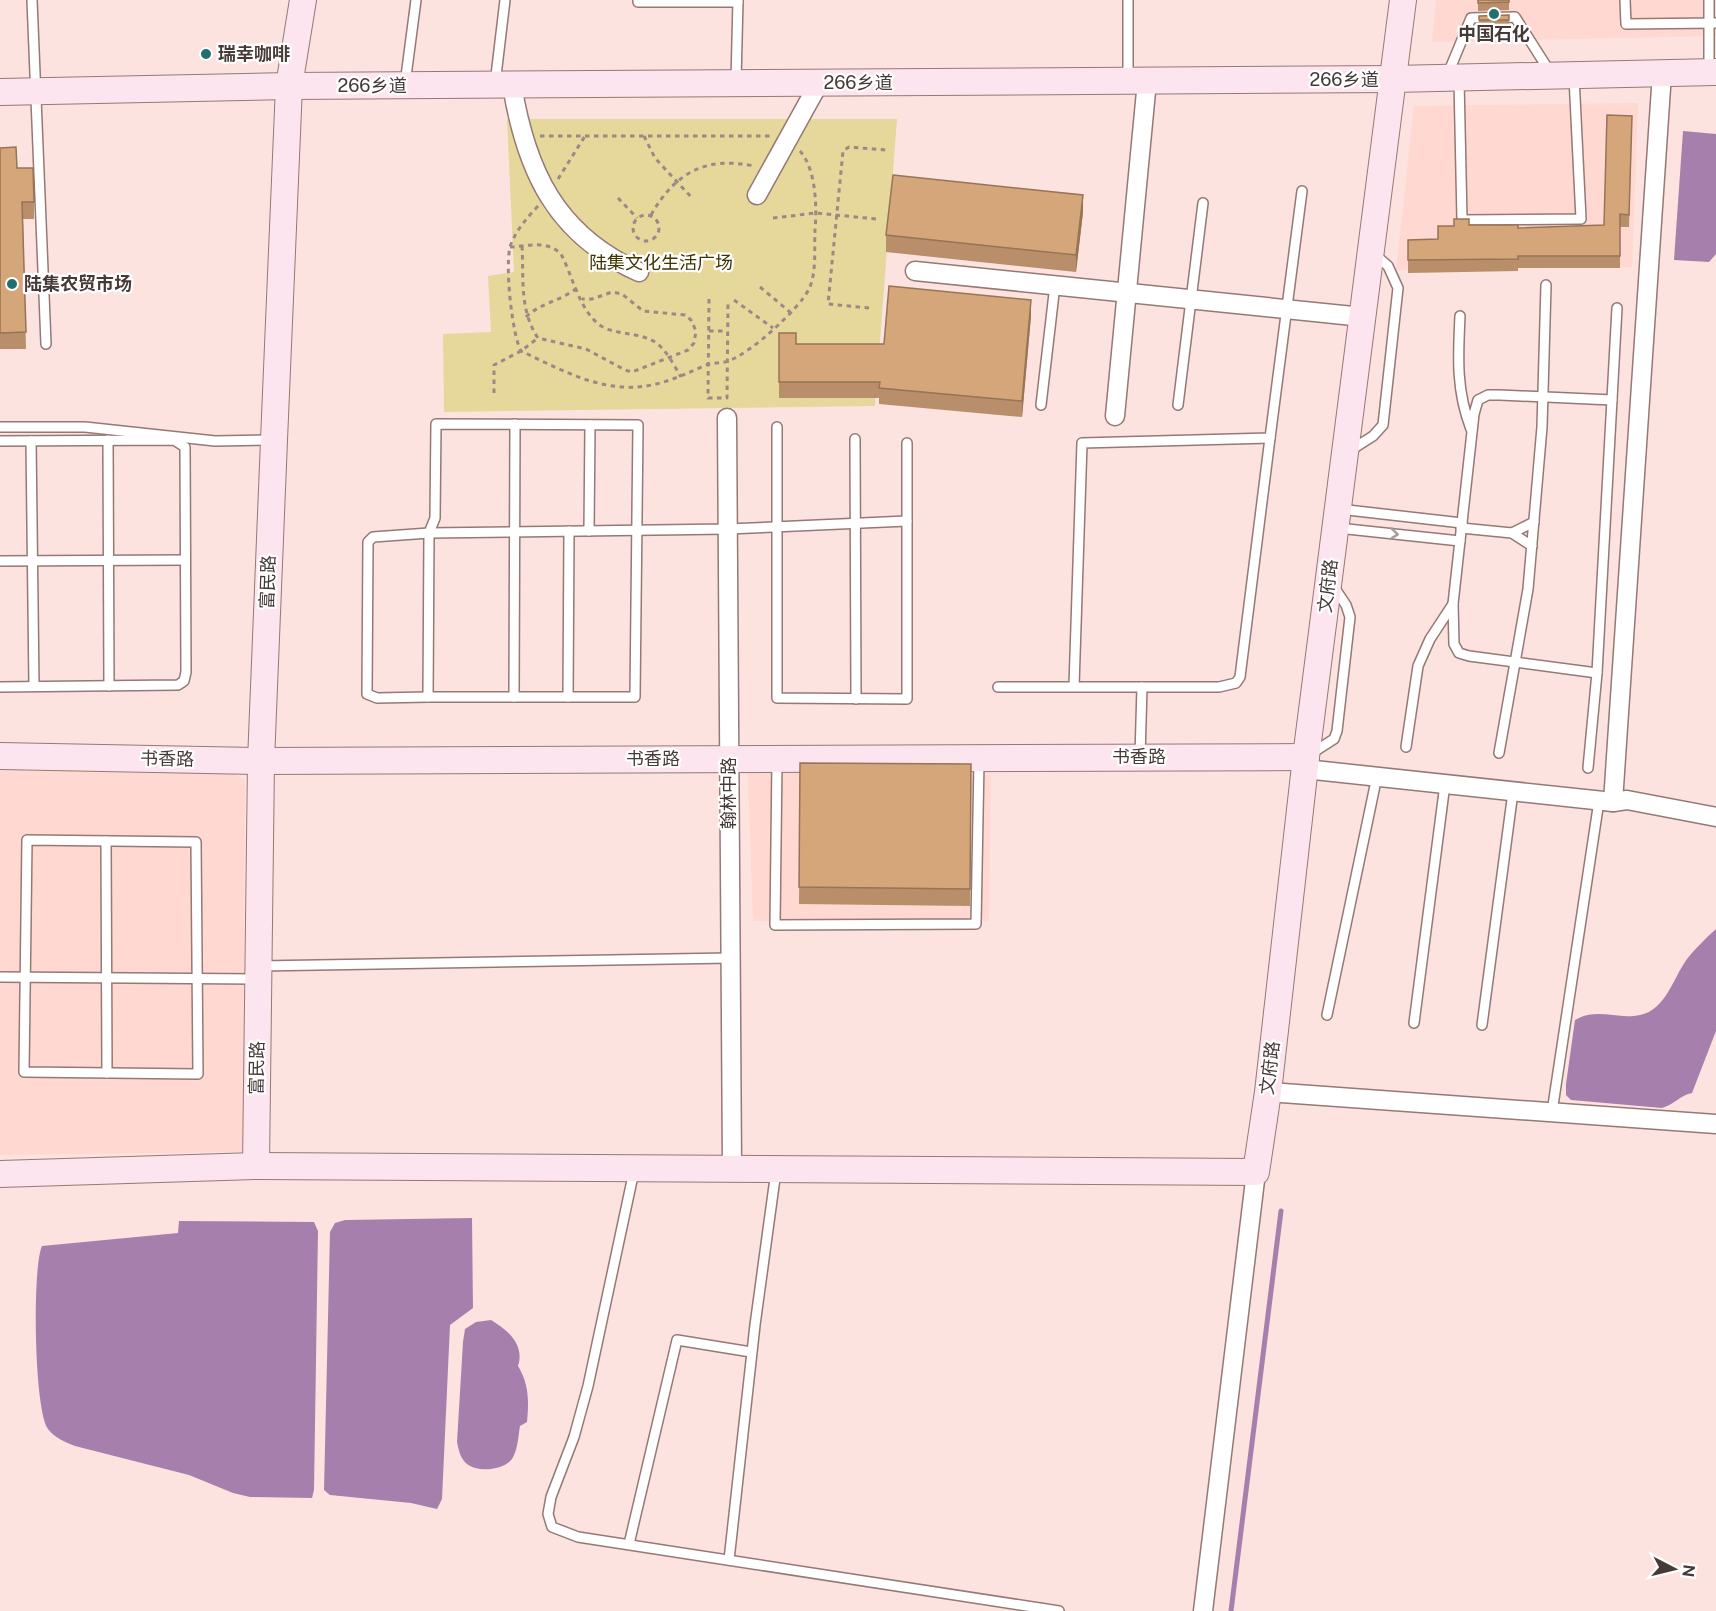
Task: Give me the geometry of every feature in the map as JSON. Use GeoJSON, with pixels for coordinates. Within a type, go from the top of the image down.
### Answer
{"type":"FeatureCollection","features":[{"type":"Feature","properties":{"kind":"street","name":"富民路"},"geometry":{"type":"LineString","coordinates":[[256,1166],[261,761],[289,86],[303,0]]}},
{"type":"Feature","properties":{"kind":"street","name":"文府路"},"geometry":{"type":"LineString","coordinates":[[1256,1172],[1268,1092],[1305,763],[1403,0]]}},
{"type":"Feature","properties":{"kind":"street","name":"266乡道"},"geometry":{"type":"LineString","coordinates":[[0,92],[289,86],[1393,79],[1712,72]]}},
{"type":"Feature","properties":{"kind":"street"},"geometry":{"type":"LineString","coordinates":[[1606,802],[1662,73]]}},
{"type":"Feature","properties":{"kind":"street"},"geometry":{"type":"LineString","coordinates":[[1115,416],[1127,293],[1138,81]]}},
{"type":"Feature","properties":{"kind":"street"},"geometry":{"type":"LineString","coordinates":[[757,195],[819,83]]}},
{"type":"Feature","properties":{"kind":"street"},"geometry":{"type":"LineString","coordinates":[[503,85],[530,159],[547,195],[561,216],[592,246],[612,260],[639,272]]}},
{"type":"Feature","properties":{"kind":"street"},"geometry":{"type":"LineString","coordinates":[[915,271],[1363,317]]}},
{"type":"Feature","properties":{"kind":"street","name":"翰林中路"},"geometry":{"type":"LineString","coordinates":[[727,418],[732,1169]]}},
{"type":"Feature","properties":{"kind":"street","name":"书香路"},"geometry":{"type":"LineString","coordinates":[[0,756],[261,761],[1140,758],[1305,763]]}},
{"type":"Feature","properties":{"kind":"street"},"geometry":{"type":"LineString","coordinates":[[1305,763],[1377,777],[1606,802],[1627,800],[1716,817]]}},
{"type":"Feature","properties":{"kind":"street"},"geometry":{"type":"LineString","coordinates":[[1268,1092],[1716,1124]]}},
{"type":"Feature","properties":{"kind":"street"},"geometry":{"type":"LineString","coordinates":[[0,1174],[256,1166],[1256,1172],[1203,1611]]}},
{"type":"Feature","properties":{"kind":"lane"},"geometry":{"type":"LineString","coordinates":[[32,0],[38,92],[46,344]]}},
{"type":"Feature","properties":{"kind":"lane"},"geometry":{"type":"LineString","coordinates":[[405,86],[416,0]]}},
{"type":"Feature","properties":{"kind":"lane"},"geometry":{"type":"LineString","coordinates":[[503,85],[505,0]]}},
{"type":"Feature","properties":{"kind":"lane"},"geometry":{"type":"LineString","coordinates":[[639,0],[638,2],[738,1],[736,84]]}},
{"type":"Feature","properties":{"kind":"lane"},"geometry":{"type":"LineString","coordinates":[[1128,0],[1138,81]]}},
{"type":"Feature","properties":{"kind":"lane"},"geometry":{"type":"LineString","coordinates":[[1625,0],[1626,24],[1713,23]]}},
{"type":"Feature","properties":{"kind":"lane"},"geometry":{"type":"LineString","coordinates":[[1709,0],[1713,23],[1712,72]]}},
{"type":"Feature","properties":{"kind":"lane"},"geometry":{"type":"LineString","coordinates":[[1515,17],[1563,75],[1581,219],[1462,220],[1452,78],[1471,18],[1515,17]]}},
{"type":"Feature","properties":{"kind":"lane"},"geometry":{"type":"LineString","coordinates":[[998,687],[1227,687],[1236,683],[1240,676],[1302,191]]}},
{"type":"Feature","properties":{"kind":"lane"},"geometry":{"type":"LineString","coordinates":[[1178,405],[1203,203]]}},
{"type":"Feature","properties":{"kind":"lane"},"geometry":{"type":"LineString","coordinates":[[1345,453],[1373,436],[1383,425],[1398,288],[1388,266],[1371,251]]}},
{"type":"Feature","properties":{"kind":"lane"},"geometry":{"type":"LineString","coordinates":[[1041,405],[1055,285]]}},
{"type":"Feature","properties":{"kind":"lane"},"geometry":{"type":"LineString","coordinates":[[1499,753],[1528,589],[1543,396],[1546,285]]}},
{"type":"Feature","properties":{"kind":"lane"},"geometry":{"type":"LineString","coordinates":[[1588,768],[1597,673],[1617,308]]}},
{"type":"Feature","properties":{"kind":"lane"},"geometry":{"type":"LineString","coordinates":[[1460,316],[1458,382],[1461,403],[1472,432]]}},
{"type":"Feature","properties":{"kind":"lane"},"geometry":{"type":"LineString","coordinates":[[1597,673],[1515,663],[1459,653],[1454,644],[1453,604],[1472,432],[1478,400],[1488,395],[1612,400]]}},
{"type":"Feature","properties":{"kind":"lane"},"geometry":{"type":"LineString","coordinates":[[428,697],[429,533],[435,518],[436,424],[638,425],[636,530],[635,697],[377,698],[367,694],[366,683],[368,542],[381,535],[429,533],[636,530],[728,529],[907,521]]}},
{"type":"Feature","properties":{"kind":"lane"},"geometry":{"type":"LineString","coordinates":[[514,697],[515,424]]}},
{"type":"Feature","properties":{"kind":"lane"},"geometry":{"type":"LineString","coordinates":[[589,531],[590,425]]}},
{"type":"Feature","properties":{"kind":"lane"},"geometry":{"type":"LineString","coordinates":[[0,427],[85,427],[215,441],[274,440]]}},
{"type":"Feature","properties":{"kind":"lane"},"geometry":{"type":"LineString","coordinates":[[777,427],[777,698],[907,699],[907,443]]}},
{"type":"Feature","properties":{"kind":"lane"},"geometry":{"type":"LineString","coordinates":[[1074,686],[1082,443],[1270,438]]}},
{"type":"Feature","properties":{"kind":"lane"},"geometry":{"type":"LineString","coordinates":[[855,439],[856,699]]}},
{"type":"Feature","properties":{"kind":"lane"},"geometry":{"type":"LineString","coordinates":[[108,440],[109,686]]}},
{"type":"Feature","properties":{"kind":"lane"},"geometry":{"type":"LineString","coordinates":[[0,441],[174,440],[185,447],[184,681],[178,685],[0,687]]}},
{"type":"Feature","properties":{"kind":"lane"},"geometry":{"type":"LineString","coordinates":[[31,441],[34,686]]}},
{"type":"Feature","properties":{"kind":"lane"},"geometry":{"type":"LineString","coordinates":[[1337,518],[1462,525],[1512,533],[1532,546]]}},
{"type":"Feature","properties":{"kind":"lane"},"geometry":{"type":"LineString","coordinates":[[1337,518],[1460,541]]}},
{"type":"Feature","properties":{"kind":"lane"},"geometry":{"type":"LineString","coordinates":[[1512,533],[1534,522]]}},
{"type":"Feature","properties":{"kind":"lane"},"geometry":{"type":"LineString","coordinates":[[568,697],[569,531]]}},
{"type":"Feature","properties":{"kind":"lane"},"geometry":{"type":"LineString","coordinates":[[0,561],[185,560]]}},
{"type":"Feature","properties":{"kind":"lane"},"geometry":{"type":"LineString","coordinates":[[1406,747],[1418,666],[1430,639],[1453,604]]}},
{"type":"Feature","properties":{"kind":"lane"},"geometry":{"type":"LineString","coordinates":[[1140,758],[1142,687]]}},
{"type":"Feature","properties":{"kind":"lane"},"geometry":{"type":"LineString","coordinates":[[777,759],[775,925],[976,924],[979,758]]}},
{"type":"Feature","properties":{"kind":"lane"},"geometry":{"type":"LineString","coordinates":[[1327,1015],[1377,777]]}},
{"type":"Feature","properties":{"kind":"lane"},"geometry":{"type":"LineString","coordinates":[[1414,1023],[1445,784]]}},
{"type":"Feature","properties":{"kind":"lane"},"geometry":{"type":"LineString","coordinates":[[1482,1025],[1513,792]]}},
{"type":"Feature","properties":{"kind":"lane"},"geometry":{"type":"LineString","coordinates":[[1552,1112],[1606,802]]}},
{"type":"Feature","properties":{"kind":"lane"},"geometry":{"type":"LineString","coordinates":[[27,840],[196,842],[198,1074],[24,1072],[25,977],[27,840]]}},
{"type":"Feature","properties":{"kind":"lane"},"geometry":{"type":"LineString","coordinates":[[106,841],[107,1073]]}},
{"type":"Feature","properties":{"kind":"lane"},"geometry":{"type":"LineString","coordinates":[[0,977],[197,978],[258,972],[730,958]]}},
{"type":"Feature","properties":{"kind":"lane"},"geometry":{"type":"LineString","coordinates":[[634,1168],[588,1386],[548,1514],[552,1527],[561,1533],[1059,1611]]}},
{"type":"Feature","properties":{"kind":"lane"},"geometry":{"type":"LineString","coordinates":[[729,1560],[752,1352],[776,1169]]}},
{"type":"Feature","properties":{"kind":"lane"},"geometry":{"type":"LineString","coordinates":[[629,1544],[677,1340],[752,1352]]}},
{"type":"Feature","properties":{"kind":"path"},"geometry":{"type":"LineString","coordinates":[[523,136],[759,135],[787,141],[802,153],[808,164],[816,213],[813,274],[810,288],[790,312],[750,348],[727,362],[708,364],[681,377],[648,386],[609,386],[566,373],[521,351],[512,326],[509,247],[518,229],[547,195],[585,136]]}},
{"type":"Feature","properties":{"kind":"path"},"geometry":{"type":"LineString","coordinates":[[644,136],[655,158],[692,198]]}},
{"type":"Feature","properties":{"kind":"path"},"geometry":{"type":"LineString","coordinates":[[869,308],[828,304],[837,215],[845,148],[886,150]]}},
{"type":"Feature","properties":{"kind":"path"},"geometry":{"type":"LineString","coordinates":[[651,215],[665,191],[695,170],[717,164],[747,164],[771,171]]}},
{"type":"Feature","properties":{"kind":"path"},"geometry":{"type":"LineString","coordinates":[[618,198],[637,218]]}},
{"type":"Feature","properties":{"kind":"path"},"geometry":{"type":"LineString","coordinates":[[773,218],[816,213],[876,219]]}},
{"type":"Feature","properties":{"kind":"path"},"geometry":{"type":"LineString","coordinates":[[643,214],[651,215],[658,222],[659,231],[650,240],[641,240],[634,234],[632,226],[637,218],[643,214]]}},
{"type":"Feature","properties":{"kind":"path"},"geometry":{"type":"LineString","coordinates":[[509,247],[545,244],[555,248],[561,254],[588,312],[603,327],[648,339],[659,345],[681,377]]}},
{"type":"Feature","properties":{"kind":"path"},"geometry":{"type":"LineString","coordinates":[[522,246],[523,297],[526,318],[537,338],[586,349],[632,372],[688,350],[694,342],[696,331],[691,320],[685,315],[643,311],[622,294],[612,292],[592,299],[582,298]]}},
{"type":"Feature","properties":{"kind":"path"},"geometry":{"type":"LineString","coordinates":[[760,287],[790,312]]}},
{"type":"Feature","properties":{"kind":"path"},"geometry":{"type":"LineString","coordinates":[[526,318],[536,308],[563,299],[577,288]]}},
{"type":"Feature","properties":{"kind":"path"},"geometry":{"type":"LineString","coordinates":[[709,299],[708,398],[727,398],[728,300]]}},
{"type":"Feature","properties":{"kind":"path"},"geometry":{"type":"LineString","coordinates":[[734,300],[773,327]]}},
{"type":"Feature","properties":{"kind":"path"},"geometry":{"type":"LineString","coordinates":[[709,331],[727,331]]}},
{"type":"Feature","properties":{"kind":"path"},"geometry":{"type":"LineString","coordinates":[[494,393],[494,365],[521,351],[537,338]]}},
{"type":"Feature","properties":{"kind":"shaded area"},"geometry":{"type":"Polygon","coordinates":[[[1436,0],[1716,0],[1716,36],[1432,42],[1436,0]]]}},
{"type":"Feature","properties":{"kind":"shaded area"},"geometry":{"type":"Polygon","coordinates":[[[1638,103],[1632,267],[1396,270],[1414,106],[1638,103]]]}},
{"type":"Feature","properties":{"kind":"shaded area"},"geometry":{"type":"Polygon","coordinates":[[[1683,131],[1716,134],[1716,254],[1709,262],[1674,260],[1683,131]]]}},
{"type":"Feature","properties":{"kind":"shaded area"},"geometry":{"type":"Polygon","coordinates":[[[0,770],[231,772],[245,780],[243,1152],[0,1155],[0,770]]]}},
{"type":"Feature","properties":{"kind":"shaded area"},"geometry":{"type":"Polygon","coordinates":[[[748,772],[991,775],[989,921],[753,921],[748,772]]]}},
{"type":"Feature","properties":{"kind":"shaded area"},"geometry":{"type":"Polygon","coordinates":[[[1716,929],[1716,1031],[1692,1093],[1662,1108],[1571,1100],[1566,1095],[1566,1084],[1575,1020],[1591,1014],[1632,1016],[1649,1012],[1663,1000],[1687,959],[1716,929]]]}},
{"type":"Feature","properties":{"kind":"shaded area"},"geometry":{"type":"Polygon","coordinates":[[[472,1218],[473,1308],[450,1325],[442,1499],[437,1509],[411,1503],[330,1495],[324,1490],[330,1232],[335,1223],[345,1220],[472,1218]]]}},
{"type":"Feature","properties":{"kind":"shaded area"},"geometry":{"type":"Polygon","coordinates":[[[179,1221],[314,1222],[318,1231],[314,1490],[312,1498],[250,1497],[233,1493],[189,1475],[75,1446],[57,1437],[48,1429],[43,1417],[40,1395],[36,1339],[37,1281],[42,1246],[178,1233],[179,1221]]]}},
{"type":"Feature","properties":{"kind":"shaded area"},"geometry":{"type":"Polygon","coordinates":[[[491,1320],[509,1333],[517,1345],[520,1358],[518,1366],[527,1393],[528,1414],[527,1422],[520,1426],[517,1447],[512,1459],[497,1468],[478,1469],[465,1462],[457,1442],[463,1342],[465,1329],[476,1322],[491,1320]]]}},
{"type":"Feature","properties":{"kind":"green space","name":"陆集文化生活广场"},"geometry":{"type":"Polygon","coordinates":[[[507,119],[897,119],[875,406],[444,412],[443,334],[491,332],[488,276],[514,272],[507,119]]]}},
{"type":"Feature","properties":{"kind":"building"},"geometry":{"type":"Polygon","coordinates":[[[1478,0],[1509,0],[1509,2],[1478,3],[1478,0]]]}},
{"type":"Feature","properties":{"kind":"building"},"geometry":{"type":"Polygon","coordinates":[[[1509,15],[1509,20],[1479,20],[1479,16],[1509,15]]]}},
{"type":"Feature","properties":{"kind":"building"},"geometry":{"type":"Polygon","coordinates":[[[1607,115],[1632,116],[1629,215],[1620,214],[1620,256],[1518,256],[1518,259],[1408,260],[1408,240],[1438,239],[1438,226],[1454,226],[1454,219],[1469,219],[1469,225],[1518,225],[1518,228],[1604,225],[1607,115]]]}},
{"type":"Feature","properties":{"kind":"building","name":"陆集农贸市场"},"geometry":{"type":"Polygon","coordinates":[[[16,147],[17,168],[33,168],[34,202],[22,202],[26,332],[0,333],[0,148],[16,147]]]}},
{"type":"Feature","properties":{"kind":"building"},"geometry":{"type":"Polygon","coordinates":[[[893,175],[1083,195],[1076,255],[886,235],[893,175]]]}},
{"type":"Feature","properties":{"kind":"building"},"geometry":{"type":"Polygon","coordinates":[[[889,286],[1031,300],[1022,401],[879,388],[880,382],[779,382],[779,333],[796,333],[796,344],[884,344],[889,286]]]}},
{"type":"Feature","properties":{"kind":"building"},"geometry":{"type":"Polygon","coordinates":[[[800,763],[971,764],[970,889],[799,887],[800,763]]]}},
{"type":"Feature","properties":{"kind":"waterway"},"geometry":{"type":"LineString","coordinates":[[1231,1611],[1281,1211]]}},
{"type":"Feature","properties":{"kind":"place","name":"中国石化"},"geometry":{"type":"Point","coordinates":[1494,14]}},
{"type":"Feature","properties":{"kind":"place","name":"瑞幸咖啡"},"geometry":{"type":"Point","coordinates":[206,54]}},
{"type":"Feature","properties":{"kind":"place","name":"陆集农贸市场"},"geometry":{"type":"Point","coordinates":[12,284]}}]}
